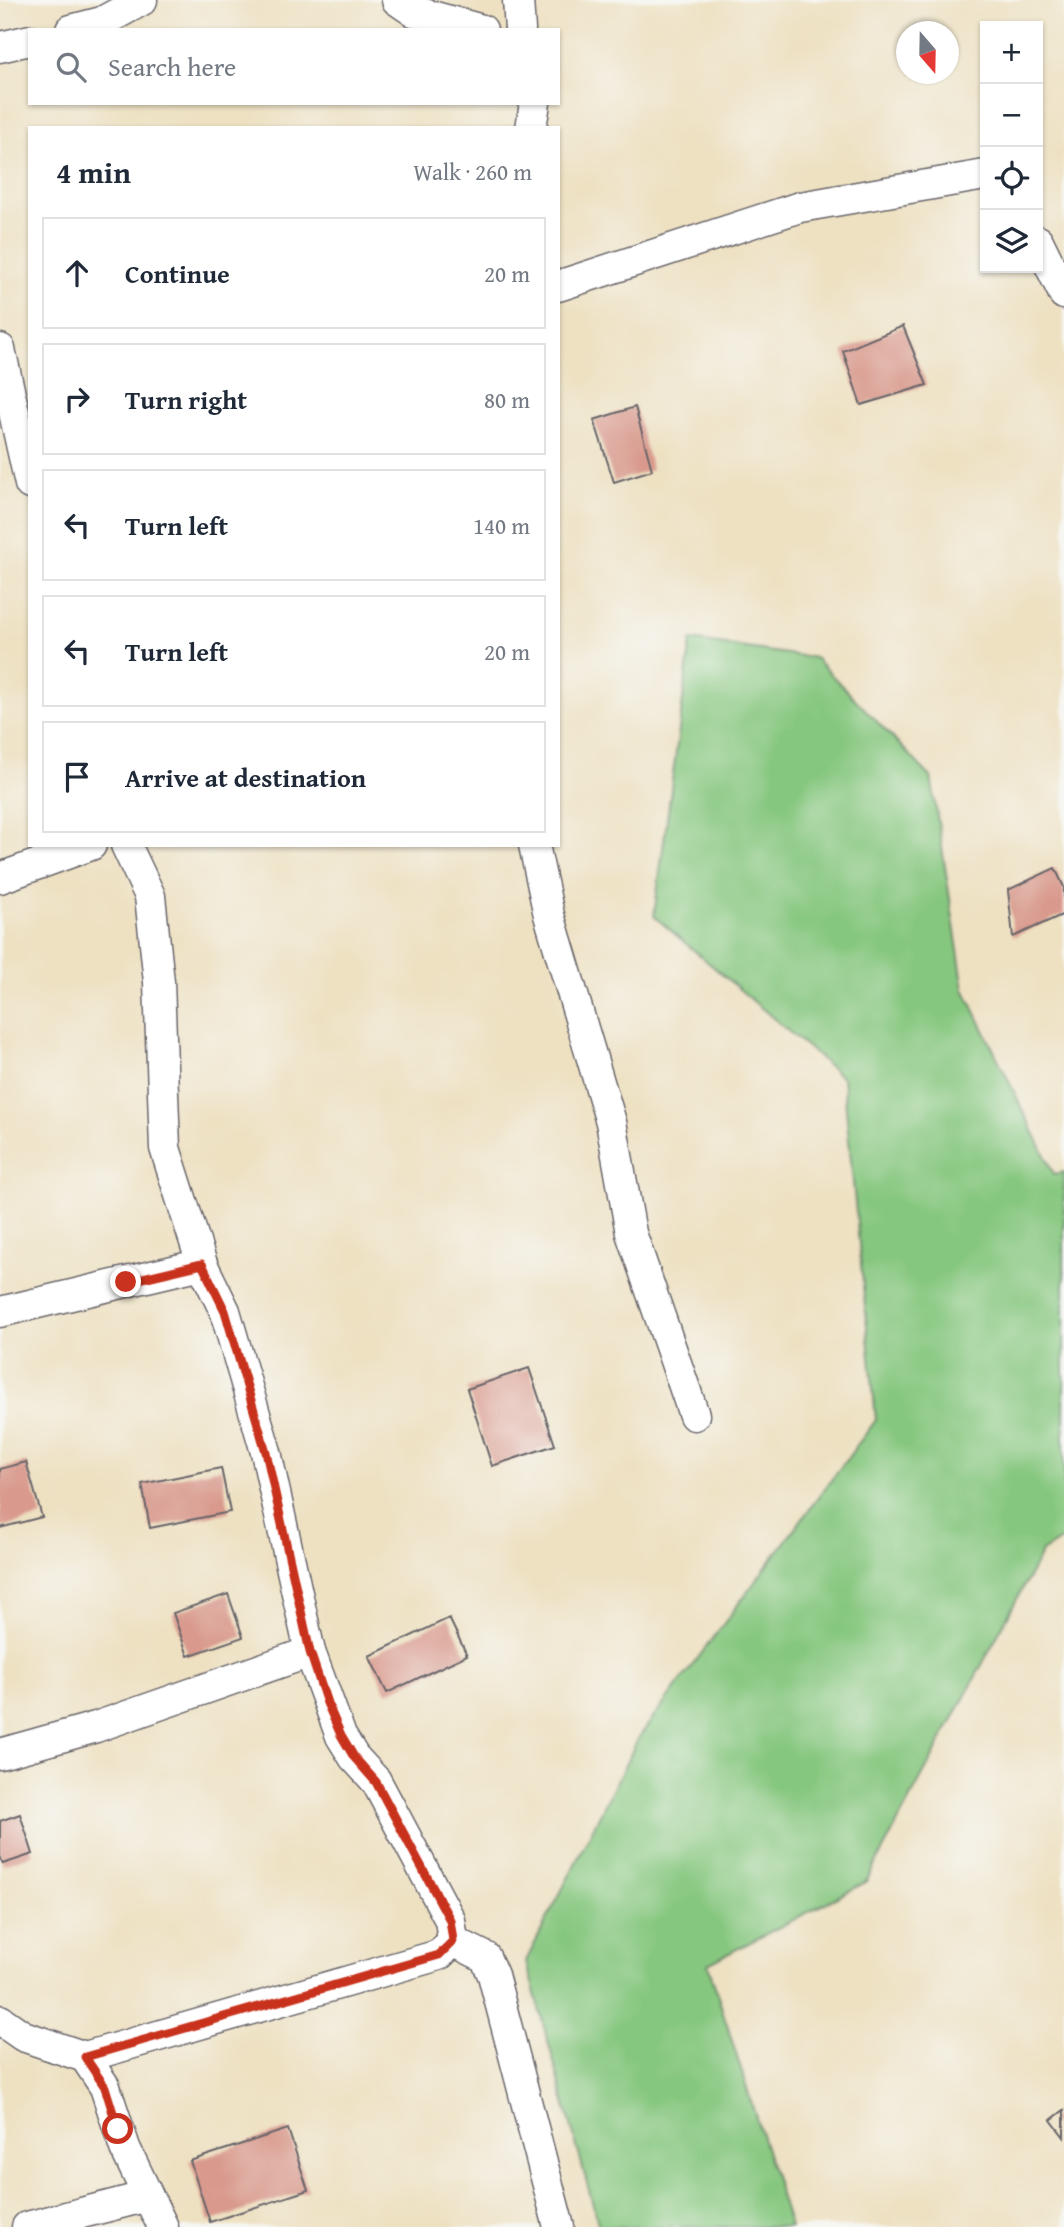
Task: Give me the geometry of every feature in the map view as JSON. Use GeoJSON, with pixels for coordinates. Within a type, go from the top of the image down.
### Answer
{"type":"FeatureCollection","features":[{"type":"Feature","properties":{"kind":"street"},"geometry":{"type":"LineString","coordinates":[[79,28],[102,22],[142,0]]}},
{"type":"Feature","properties":{"kind":"street"},"geometry":{"type":"LineString","coordinates":[[397,0],[413,11],[475,28]]}},
{"type":"Feature","properties":{"kind":"street"},"geometry":{"type":"LineString","coordinates":[[518,0],[520,28]]}},
{"type":"Feature","properties":{"kind":"street"},"geometry":{"type":"LineString","coordinates":[[0,47],[28,40]]}},
{"type":"Feature","properties":{"kind":"street"},"geometry":{"type":"LineString","coordinates":[[531,126],[535,105]]}},
{"type":"Feature","properties":{"kind":"street"},"geometry":{"type":"LineString","coordinates":[[560,285],[800,207],[980,176]]}},
{"type":"Feature","properties":{"kind":"street"},"geometry":{"type":"LineString","coordinates":[[1043,251],[1064,294]]}},
{"type":"Feature","properties":{"kind":"street"},"geometry":{"type":"LineString","coordinates":[[0,349],[16,437],[28,477]]}},
{"type":"Feature","properties":{"kind":"street"},"geometry":{"type":"LineString","coordinates":[[0,878],[85,847]]}},
{"type":"Feature","properties":{"kind":"street"},"geometry":{"type":"LineString","coordinates":[[127,847],[150,896],[159,982],[166,1148],[202,1264],[225,1311],[266,1452],[310,1652],[341,1735],[354,1757],[376,1782],[391,1808],[450,1920],[453,1941]]}},
{"type":"Feature","properties":{"kind":"street"},"geometry":{"type":"LineString","coordinates":[[534,847],[549,915],[611,1122],[631,1233],[694,1415]]}},
{"type":"Feature","properties":{"kind":"street"},"geometry":{"type":"LineString","coordinates":[[0,1312],[202,1264]]}},
{"type":"Feature","properties":{"kind":"street"},"geometry":{"type":"LineString","coordinates":[[0,1754],[96,1727],[310,1652]]}},
{"type":"Feature","properties":{"kind":"street"},"geometry":{"type":"LineString","coordinates":[[0,2020],[23,2036],[85,2057],[439,1955],[453,1941]]}},
{"type":"Feature","properties":{"kind":"street"},"geometry":{"type":"LineString","coordinates":[[453,1941],[485,1957],[494,1975],[559,2227]]}},
{"type":"Feature","properties":{"kind":"street"},"geometry":{"type":"LineString","coordinates":[[85,2057],[105,2087],[125,2148],[163,2227]]}},
{"type":"Feature","properties":{"kind":"street"},"geometry":{"type":"LineString","coordinates":[[27,2227],[148,2196]]}},
{"type":"Feature","properties":{"kind":"green space"},"geometry":{"type":"Polygon","coordinates":[[[691,640],[815,658],[931,777],[964,989],[1054,1174],[1064,1172],[1064,1538],[1042,1552],[866,1882],[708,1964],[790,2227],[599,2227],[526,1961],[639,1737],[876,1420],[843,1078],[654,916],[691,640]]]}},
{"type":"Feature","properties":{"kind":"building"},"geometry":{"type":"Polygon","coordinates":[[[903,326],[927,385],[861,405],[843,351],[903,326]]]}},
{"type":"Feature","properties":{"kind":"building"},"geometry":{"type":"Polygon","coordinates":[[[635,407],[652,470],[614,482],[594,420],[635,407]]]}},
{"type":"Feature","properties":{"kind":"building"},"geometry":{"type":"Polygon","coordinates":[[[1055,868],[1064,887],[1064,914],[1013,937],[1008,890],[1055,868]]]}},
{"type":"Feature","properties":{"kind":"building"},"geometry":{"type":"Polygon","coordinates":[[[529,1368],[555,1445],[492,1466],[467,1389],[529,1368]]]}},
{"type":"Feature","properties":{"kind":"building"},"geometry":{"type":"Polygon","coordinates":[[[26,1462],[42,1517],[0,1528],[0,1469],[26,1462]]]}},
{"type":"Feature","properties":{"kind":"building"},"geometry":{"type":"Polygon","coordinates":[[[221,1468],[230,1512],[150,1528],[142,1484],[221,1468]]]}},
{"type":"Feature","properties":{"kind":"building"},"geometry":{"type":"Polygon","coordinates":[[[228,1594],[243,1637],[188,1656],[173,1613],[228,1594]]]}},
{"type":"Feature","properties":{"kind":"building"},"geometry":{"type":"Polygon","coordinates":[[[449,1618],[467,1655],[387,1693],[369,1656],[449,1618]]]}},
{"type":"Feature","properties":{"kind":"building"},"geometry":{"type":"Polygon","coordinates":[[[20,1814],[33,1854],[3,1864],[0,1856],[0,1821],[20,1814]]]}},
{"type":"Feature","properties":{"kind":"building"},"geometry":{"type":"Polygon","coordinates":[[[1064,2110],[1064,2137],[1051,2120],[1064,2110]]]}},
{"type":"Feature","properties":{"kind":"building"},"geometry":{"type":"Polygon","coordinates":[[[288,2129],[308,2190],[210,2222],[190,2161],[288,2129]]]}},
{"type":"Feature","properties":{"kind":"route"},"geometry":{"type":"LineString","coordinates":[[118,2129],[105,2087],[85,2057],[439,1955],[453,1941],[450,1920],[391,1808],[376,1782],[354,1757],[327,1703],[310,1652],[266,1452],[225,1311],[202,1264],[126,1282]]}}]}
